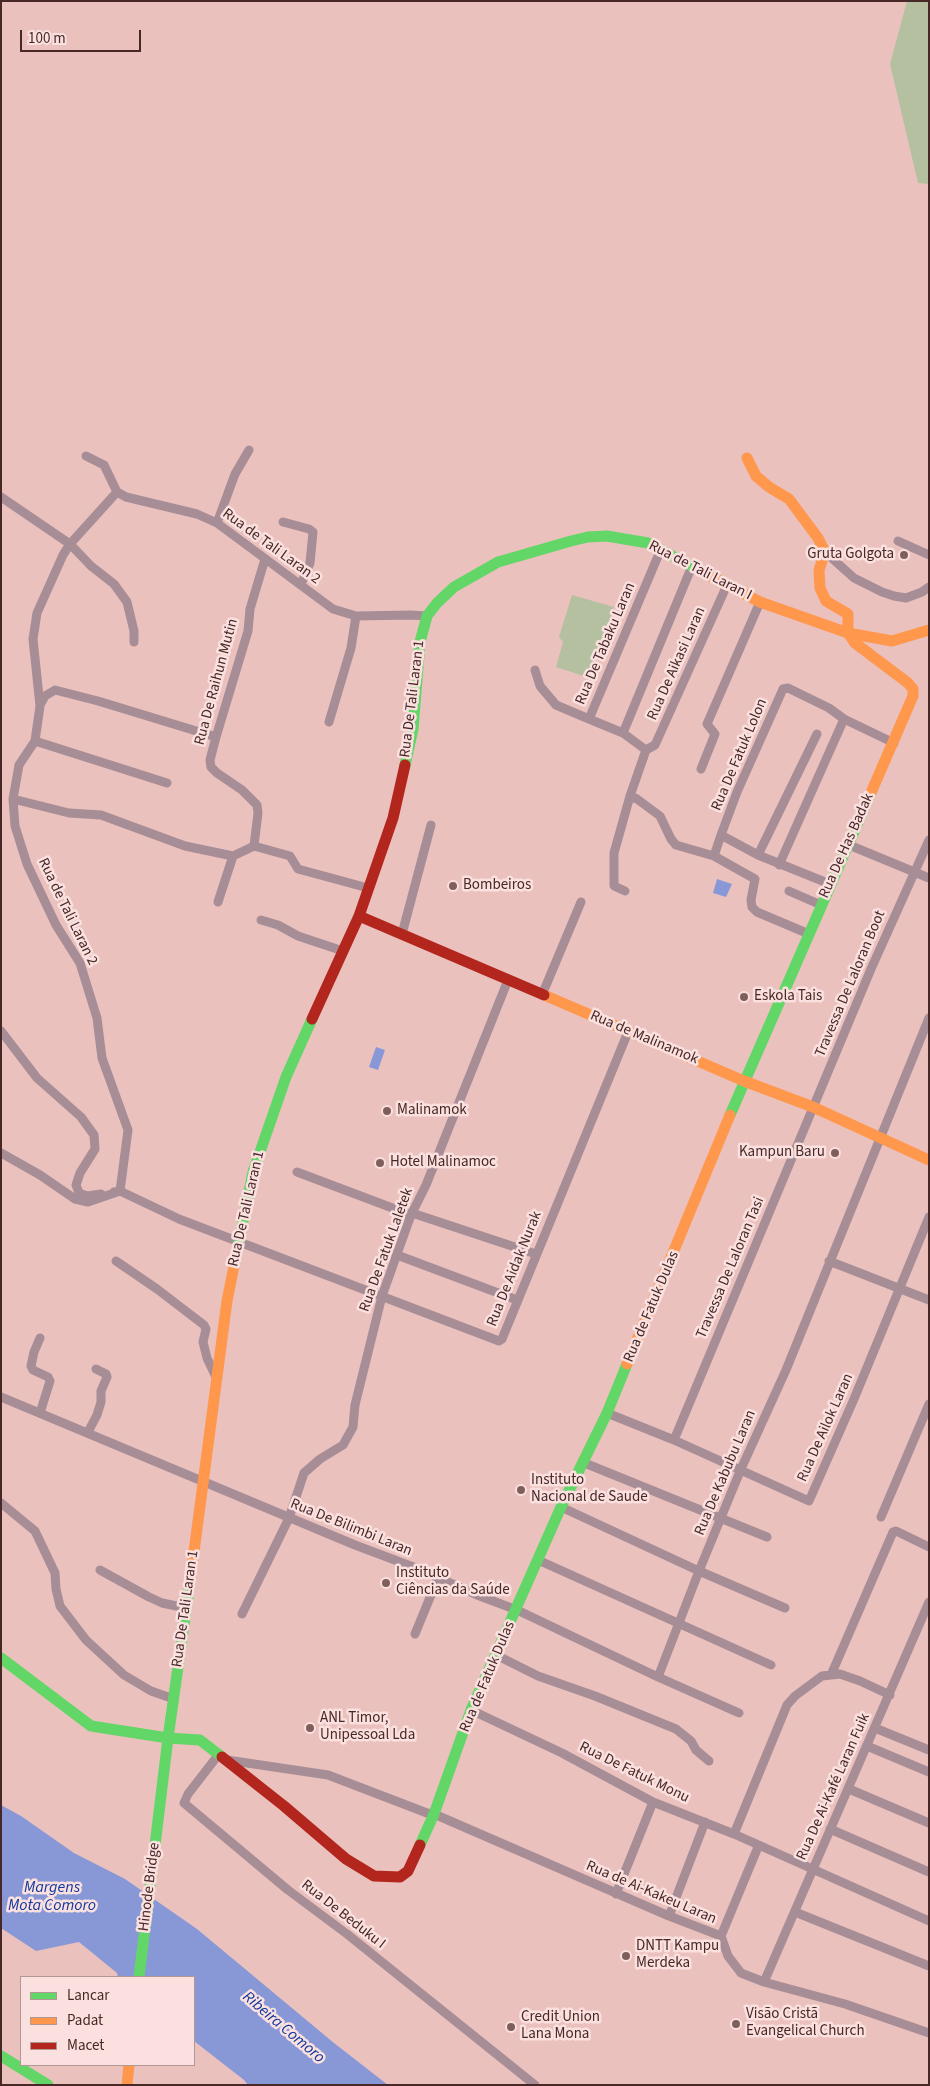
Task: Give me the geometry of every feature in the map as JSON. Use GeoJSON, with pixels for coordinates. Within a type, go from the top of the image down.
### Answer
{"type":"FeatureCollection","features":[{"type":"Feature","properties":{"kind":"street"},"geometry":{"type":"LineString","coordinates":[[217,523],[235,474],[250,450]]}},
{"type":"Feature","properties":{"kind":"street"},"geometry":{"type":"LineString","coordinates":[[86,456],[104,465],[117,492]]}},
{"type":"Feature","properties":{"kind":"street"},"geometry":{"type":"LineString","coordinates":[[747,458],[756,476],[769,488],[789,499],[795,505],[818,538],[825,552],[854,578],[888,594],[906,598],[922,592],[929,586]]}},
{"type":"Feature","properties":{"kind":"street","name":"Rua de Tali Laran 2"},"geometry":{"type":"LineString","coordinates":[[120,1191],[128,1130],[102,1058],[97,1018],[80,964],[56,925],[27,864],[15,826],[14,799],[19,765],[35,741],[40,706],[33,639],[37,613],[62,555],[117,492],[197,514],[217,523],[333,609],[356,616],[411,614],[427,616]]}},
{"type":"Feature","properties":{"kind":"street"},"geometry":{"type":"LineString","coordinates":[[1,497],[70,544],[91,566],[114,584],[127,602],[134,630],[134,642]]}},
{"type":"Feature","properties":{"kind":"street"},"geometry":{"type":"LineString","coordinates":[[283,522],[309,529],[313,532],[310,563],[301,584]]}},
{"type":"Feature","properties":{"kind":"street","name":"Rua de Tali Laran I"},"geometry":{"type":"LineString","coordinates":[[427,616],[437,603],[454,588],[498,562],[571,541],[588,537],[607,536],[634,539],[648,543],[760,602],[848,633],[892,641],[929,630]]}},
{"type":"Feature","properties":{"kind":"street"},"geometry":{"type":"LineString","coordinates":[[898,541],[929,554]]}},
{"type":"Feature","properties":{"kind":"street","name":"Rua De Tabaku Laran"},"geometry":{"type":"LineString","coordinates":[[646,750],[623,733],[590,719],[661,549]]}},
{"type":"Feature","properties":{"kind":"street"},"geometry":{"type":"LineString","coordinates":[[825,552],[819,570],[820,588],[826,601],[848,614],[848,633]]}},
{"type":"Feature","properties":{"kind":"street","name":"Rua De Raihun Mutin"},"geometry":{"type":"LineString","coordinates":[[254,846],[258,813],[257,805],[242,790],[217,773],[211,767],[210,760],[248,631],[250,609],[265,560]]}},
{"type":"Feature","properties":{"kind":"street"},"geometry":{"type":"LineString","coordinates":[[623,733],[692,566]]}},
{"type":"Feature","properties":{"kind":"street","name":"Rua De Aikasi Laran"},"geometry":{"type":"LineString","coordinates":[[646,750],[655,745],[727,585]]}},
{"type":"Feature","properties":{"kind":"street"},"geometry":{"type":"LineString","coordinates":[[701,769],[715,734],[707,724],[760,602]]}},
{"type":"Feature","properties":{"kind":"street"},"geometry":{"type":"LineString","coordinates":[[329,722],[351,648],[356,616]]}},
{"type":"Feature","properties":{"kind":"street","name":"Rua De Tali Laran 1"},"geometry":{"type":"LineString","coordinates":[[161,1797],[227,1301],[253,1172],[286,1077],[359,916],[393,818],[413,729],[420,642],[427,616]]}},
{"type":"Feature","properties":{"kind":"street","name":"Rua De Has Badak"},"geometry":{"type":"LineString","coordinates":[[744,1081],[913,696],[913,689],[892,670],[855,643],[848,633]]}},
{"type":"Feature","properties":{"kind":"street"},"geometry":{"type":"LineString","coordinates":[[535,670],[540,686],[556,705],[590,719]]}},
{"type":"Feature","properties":{"kind":"street","name":"Rua De Fatuk Lolon"},"geometry":{"type":"LineString","coordinates":[[721,835],[737,792],[783,689],[788,688],[829,708],[844,719],[894,743]]}},
{"type":"Feature","properties":{"kind":"street"},"geometry":{"type":"LineString","coordinates":[[40,706],[45,696],[54,690],[98,701],[216,737]]}},
{"type":"Feature","properties":{"kind":"street"},"geometry":{"type":"LineString","coordinates":[[779,864],[844,719]]}},
{"type":"Feature","properties":{"kind":"street"},"geometry":{"type":"LineString","coordinates":[[758,856],[817,734]]}},
{"type":"Feature","properties":{"kind":"street"},"geometry":{"type":"LineString","coordinates":[[35,741],[167,783]]}},
{"type":"Feature","properties":{"kind":"street"},"geometry":{"type":"LineString","coordinates":[[625,891],[614,886],[614,853],[630,796],[646,750]]}},
{"type":"Feature","properties":{"kind":"street"},"geometry":{"type":"LineString","coordinates":[[630,796],[660,816],[676,845],[714,856],[755,879],[751,900],[752,907],[757,912],[809,934]]}},
{"type":"Feature","properties":{"kind":"street"},"geometry":{"type":"LineString","coordinates":[[14,799],[69,813],[101,815],[185,846],[233,856],[254,846],[290,856],[298,869],[368,888]]}},
{"type":"Feature","properties":{"kind":"street"},"geometry":{"type":"LineString","coordinates":[[402,934],[431,825]]}},
{"type":"Feature","properties":{"kind":"street"},"geometry":{"type":"LineString","coordinates":[[714,856],[721,835],[758,856],[830,884]]}},
{"type":"Feature","properties":{"kind":"street","name":"Travessa De Laloran Boot"},"geometry":{"type":"LineString","coordinates":[[813,1107],[871,969],[929,840]]}},
{"type":"Feature","properties":{"kind":"street"},"geometry":{"type":"LineString","coordinates":[[848,845],[929,878]]}},
{"type":"Feature","properties":{"kind":"street"},"geometry":{"type":"LineString","coordinates":[[218,902],[233,856]]}},
{"type":"Feature","properties":{"kind":"street"},"geometry":{"type":"LineString","coordinates":[[789,891],[821,905]]}},
{"type":"Feature","properties":{"kind":"street"},"geometry":{"type":"LineString","coordinates":[[542,995],[581,902]]}},
{"type":"Feature","properties":{"kind":"street","name":"Rua de Malinamok"},"geometry":{"type":"LineString","coordinates":[[359,916],[744,1081],[813,1107],[929,1160]]}},
{"type":"Feature","properties":{"kind":"street"},"geometry":{"type":"LineString","coordinates":[[261,920],[278,925],[298,936],[343,951]]}},
{"type":"Feature","properties":{"kind":"street","name":"Rua De Fatuk Laletek"},"geometry":{"type":"LineString","coordinates":[[242,1614],[289,1518],[304,1473],[320,1459],[343,1445],[353,1427],[355,1405],[382,1296],[412,1214],[426,1185],[508,980]]}},
{"type":"Feature","properties":{"kind":"street","name":"Rua De Kabubu Laran"},"geometry":{"type":"LineString","coordinates":[[658,1676],[698,1571],[741,1469],[786,1370],[929,1018]]}},
{"type":"Feature","properties":{"kind":"street"},"geometry":{"type":"LineString","coordinates":[[1,1031],[36,1078],[81,1117],[94,1135],[95,1149],[80,1173],[76,1184],[79,1193],[87,1196],[120,1191]]}},
{"type":"Feature","properties":{"kind":"street","name":"Rua De Aidak Nurak"},"geometry":{"type":"LineString","coordinates":[[120,1191],[179,1219],[499,1341],[502,1339],[628,1032]]}},
{"type":"Feature","properties":{"kind":"street","name":"Rua de Fatuk Dulas"},"geometry":{"type":"LineString","coordinates":[[1,1658],[91,1726],[168,1738],[200,1740],[284,1806],[346,1860],[374,1876],[400,1877],[408,1870],[434,1814],[471,1710],[561,1507],[607,1413],[744,1081]]}},
{"type":"Feature","properties":{"kind":"street","name":"Travessa De Laloran Tasi"},"geometry":{"type":"LineString","coordinates":[[674,1440],[813,1107]]}},
{"type":"Feature","properties":{"kind":"street"},"geometry":{"type":"LineString","coordinates":[[1,1153],[40,1175],[75,1199],[88,1202],[120,1191]]}},
{"type":"Feature","properties":{"kind":"street"},"geometry":{"type":"LineString","coordinates":[[297,1172],[412,1214],[536,1254]]}},
{"type":"Feature","properties":{"kind":"street","name":"Rua De Ailok Laran"},"geometry":{"type":"LineString","coordinates":[[607,1413],[741,1469],[809,1501],[929,1218]]}},
{"type":"Feature","properties":{"kind":"street"},"geometry":{"type":"LineString","coordinates":[[396,1256],[517,1300]]}},
{"type":"Feature","properties":{"kind":"street"},"geometry":{"type":"LineString","coordinates":[[116,1261],[157,1289],[204,1326],[206,1329],[203,1342],[207,1358],[217,1379]]}},
{"type":"Feature","properties":{"kind":"street"},"geometry":{"type":"LineString","coordinates":[[829,1261],[929,1300]]}},
{"type":"Feature","properties":{"kind":"street"},"geometry":{"type":"LineString","coordinates":[[40,1338],[31,1366],[33,1370],[48,1377],[50,1381],[40,1413]]}},
{"type":"Feature","properties":{"kind":"street"},"geometry":{"type":"LineString","coordinates":[[88,1432],[97,1415],[101,1402],[101,1391],[107,1377],[106,1374],[96,1369]]}},
{"type":"Feature","properties":{"kind":"street","name":"Rua De Bilimbi Laran"},"geometry":{"type":"LineString","coordinates":[[1,1397],[289,1518],[516,1610]]}},
{"type":"Feature","properties":{"kind":"street"},"geometry":{"type":"LineString","coordinates":[[881,1517],[929,1404]]}},
{"type":"Feature","properties":{"kind":"street"},"geometry":{"type":"LineString","coordinates":[[582,1462],[767,1537]]}},
{"type":"Feature","properties":{"kind":"street"},"geometry":{"type":"LineString","coordinates":[[1,1503],[35,1531],[55,1573],[60,1606],[86,1640],[124,1675],[151,1691],[174,1699]]}},
{"type":"Feature","properties":{"kind":"street"},"geometry":{"type":"LineString","coordinates":[[561,1507],[698,1571],[785,1608]]}},
{"type":"Feature","properties":{"kind":"street"},"geometry":{"type":"LineString","coordinates":[[831,1675],[893,1532],[896,1531],[929,1548]]}},
{"type":"Feature","properties":{"kind":"street"},"geometry":{"type":"LineString","coordinates":[[538,1560],[771,1665]]}},
{"type":"Feature","properties":{"kind":"street"},"geometry":{"type":"LineString","coordinates":[[100,1570],[149,1597],[186,1608]]}},
{"type":"Feature","properties":{"kind":"street"},"geometry":{"type":"LineString","coordinates":[[414,1634],[438,1578]]}},
{"type":"Feature","properties":{"kind":"street","name":"Rua De Ai-Kafé Laran Fuik"},"geometry":{"type":"LineString","coordinates":[[764,1982],[875,1728],[925,1621],[929,1602]]}},
{"type":"Feature","properties":{"kind":"street"},"geometry":{"type":"LineString","coordinates":[[516,1610],[739,1713]]}},
{"type":"Feature","properties":{"kind":"street"},"geometry":{"type":"LineString","coordinates":[[496,1655],[538,1676],[595,1696],[676,1729],[691,1741],[696,1750],[709,1761]]}},
{"type":"Feature","properties":{"kind":"street"},"geometry":{"type":"LineString","coordinates":[[734,1834],[787,1705],[808,1685],[822,1676],[840,1674],[890,1695]]}},
{"type":"Feature","properties":{"kind":"street","name":"Rua De Fatuk Monu"},"geometry":{"type":"LineString","coordinates":[[471,1710],[562,1753],[653,1802],[734,1834],[929,1921]]}},
{"type":"Feature","properties":{"kind":"street"},"geometry":{"type":"LineString","coordinates":[[875,1728],[929,1750]]}},
{"type":"Feature","properties":{"kind":"street"},"geometry":{"type":"LineString","coordinates":[[867,1746],[929,1772]]}},
{"type":"Feature","properties":{"kind":"street","name":"Rua de Ai-Kakeu Laran"},"geometry":{"type":"LineString","coordinates":[[222,1757],[328,1775],[427,1814],[434,1814],[616,1894],[721,1936],[728,1956],[741,1973],[764,1982],[845,2004],[929,2033]]}},
{"type":"Feature","properties":{"kind":"street","name":"Rua De Beduku I"},"geometry":{"type":"LineString","coordinates":[[222,1757],[188,1794],[184,1803],[288,1890],[347,1934],[535,2085]]}},
{"type":"Feature","properties":{"kind":"street"},"geometry":{"type":"LineString","coordinates":[[848,1789],[929,1823]]}},
{"type":"Feature","properties":{"kind":"street","name":"Hinode Bridge"},"geometry":{"type":"LineString","coordinates":[[139,1976],[161,1797]]}},
{"type":"Feature","properties":{"kind":"street"},"geometry":{"type":"LineString","coordinates":[[616,1894],[653,1802]]}},
{"type":"Feature","properties":{"kind":"street"},"geometry":{"type":"LineString","coordinates":[[669,1916],[705,1822]]}},
{"type":"Feature","properties":{"kind":"street"},"geometry":{"type":"LineString","coordinates":[[830,1829],[929,1872]]}},
{"type":"Feature","properties":{"kind":"street"},"geometry":{"type":"LineString","coordinates":[[721,1936],[758,1846]]}},
{"type":"Feature","properties":{"kind":"street"},"geometry":{"type":"LineString","coordinates":[[795,1912],[929,1966]]}},
{"type":"Feature","properties":{"kind":"street"},"geometry":{"type":"LineString","coordinates":[[1,2056],[48,2085]]}},
{"type":"Feature","properties":{"kind":"street"},"geometry":{"type":"LineString","coordinates":[[127,2085],[129,2066]]}},
{"type":"Feature","properties":{"kind":"green space"},"geometry":{"type":"Polygon","coordinates":[[[907,1],[929,1],[929,184],[918,183],[890,64],[907,1]]]}},
{"type":"Feature","properties":{"kind":"green space"},"geometry":{"type":"Polygon","coordinates":[[[572,595],[614,607],[607,628],[614,630],[608,648],[602,646],[599,654],[593,653],[592,658],[596,659],[590,678],[556,667],[563,642],[559,637],[572,595]]]}},
{"type":"Feature","properties":{"kind":"water"},"geometry":{"type":"Polygon","coordinates":[[[717,879],[732,884],[726,897],[713,893],[717,879]]]}},
{"type":"Feature","properties":{"kind":"water"},"geometry":{"type":"Polygon","coordinates":[[[376,1047],[385,1050],[378,1070],[369,1067],[376,1047]]]}},
{"type":"Feature","properties":{"kind":"water","name":"Margens Mota Comoro"},"geometry":{"type":"Polygon","coordinates":[[[1,1805],[21,1816],[74,1853],[125,1879],[197,1929],[334,2043],[388,2085],[248,2085],[195,2042],[195,1976],[118,1976],[117,1973],[79,1942],[36,1951],[1,1928],[1,1805]]]}},
{"type":"Feature","properties":{"kind":"traffic: fast"},"geometry":{"type":"LineString","coordinates":[[405,765],[413,729],[420,642],[427,616],[437,603],[454,587],[498,562],[571,541],[588,537],[607,536],[648,543],[712,577]]}},
{"type":"Feature","properties":{"kind":"traffic: fast"},"geometry":{"type":"LineString","coordinates":[[730,1115],[870,795]]}},
{"type":"Feature","properties":{"kind":"traffic: fast"},"geometry":{"type":"LineString","coordinates":[[234,1266],[253,1172],[286,1077],[312,1019]]}},
{"type":"Feature","properties":{"kind":"traffic: fast"},"geometry":{"type":"LineString","coordinates":[[420,1845],[434,1814],[471,1710],[561,1507],[607,1413],[627,1364]]}},
{"type":"Feature","properties":{"kind":"traffic: fast"},"geometry":{"type":"LineString","coordinates":[[139,1976],[168,1738],[190,1582]]}},
{"type":"Feature","properties":{"kind":"traffic: fast"},"geometry":{"type":"LineString","coordinates":[[1,1658],[91,1726],[168,1738],[200,1740],[222,1757]]}},
{"type":"Feature","properties":{"kind":"traffic: fast"},"geometry":{"type":"LineString","coordinates":[[1,2056],[48,2085]]}},
{"type":"Feature","properties":{"kind":"traffic: slow"},"geometry":{"type":"LineString","coordinates":[[747,458],[756,476],[769,487],[789,499],[818,538],[825,552],[819,570],[820,588],[826,601],[848,614],[848,633],[855,643],[908,683],[913,689],[913,696],[870,795]]}},
{"type":"Feature","properties":{"kind":"traffic: slow"},"geometry":{"type":"LineString","coordinates":[[712,577],[760,602],[848,633],[892,641],[929,630]]}},
{"type":"Feature","properties":{"kind":"traffic: slow"},"geometry":{"type":"LineString","coordinates":[[544,995],[744,1081],[813,1107],[929,1160]]}},
{"type":"Feature","properties":{"kind":"traffic: slow"},"geometry":{"type":"LineString","coordinates":[[627,1364],[730,1115]]}},
{"type":"Feature","properties":{"kind":"traffic: slow"},"geometry":{"type":"LineString","coordinates":[[190,1582],[227,1301],[234,1266]]}},
{"type":"Feature","properties":{"kind":"traffic: slow"},"geometry":{"type":"LineString","coordinates":[[127,2085],[129,2066]]}},
{"type":"Feature","properties":{"kind":"traffic: jam"},"geometry":{"type":"LineString","coordinates":[[312,1019],[359,916],[393,818],[405,765]]}},
{"type":"Feature","properties":{"kind":"traffic: jam"},"geometry":{"type":"LineString","coordinates":[[359,916],[544,995]]}},
{"type":"Feature","properties":{"kind":"traffic: jam"},"geometry":{"type":"LineString","coordinates":[[222,1757],[284,1806],[346,1859],[374,1876],[400,1877],[408,1871],[420,1845]]}},
{"type":"Feature","properties":{"kind":"place","name":"Gruta Golgota"},"geometry":{"type":"Point","coordinates":[904,555]}},
{"type":"Feature","properties":{"kind":"place","name":"Bombeiros"},"geometry":{"type":"Point","coordinates":[453,886]}},
{"type":"Feature","properties":{"kind":"place","name":"Eskola Tais"},"geometry":{"type":"Point","coordinates":[744,997]}},
{"type":"Feature","properties":{"kind":"place","name":"Malinamok"},"geometry":{"type":"Point","coordinates":[387,1111]}},
{"type":"Feature","properties":{"kind":"place","name":"Kampun Baru"},"geometry":{"type":"Point","coordinates":[835,1153]}},
{"type":"Feature","properties":{"kind":"place","name":"Hotel Malinamoc"},"geometry":{"type":"Point","coordinates":[380,1163]}},
{"type":"Feature","properties":{"kind":"place","name":"Instituto Nacional de Saude"},"geometry":{"type":"Point","coordinates":[521,1490]}},
{"type":"Feature","properties":{"kind":"place","name":"Instituto Ciências da Saúde"},"geometry":{"type":"Point","coordinates":[386,1583]}},
{"type":"Feature","properties":{"kind":"place","name":"ANL Timor, Unipessoal Lda"},"geometry":{"type":"Point","coordinates":[310,1728]}},
{"type":"Feature","properties":{"kind":"place","name":"DNTT Kampu Merdeka"},"geometry":{"type":"Point","coordinates":[626,1956]}},
{"type":"Feature","properties":{"kind":"place","name":"Visão Cristã Evangelical Church"},"geometry":{"type":"Point","coordinates":[736,2024]}},
{"type":"Feature","properties":{"kind":"place","name":"Credit Union Lana Mona"},"geometry":{"type":"Point","coordinates":[511,2027]}},
{"type":"Feature","properties":{"kind":"water label","name":"Ribeira Comoro"},"geometry":{"type":"Point","coordinates":[283,2028]}}]}
